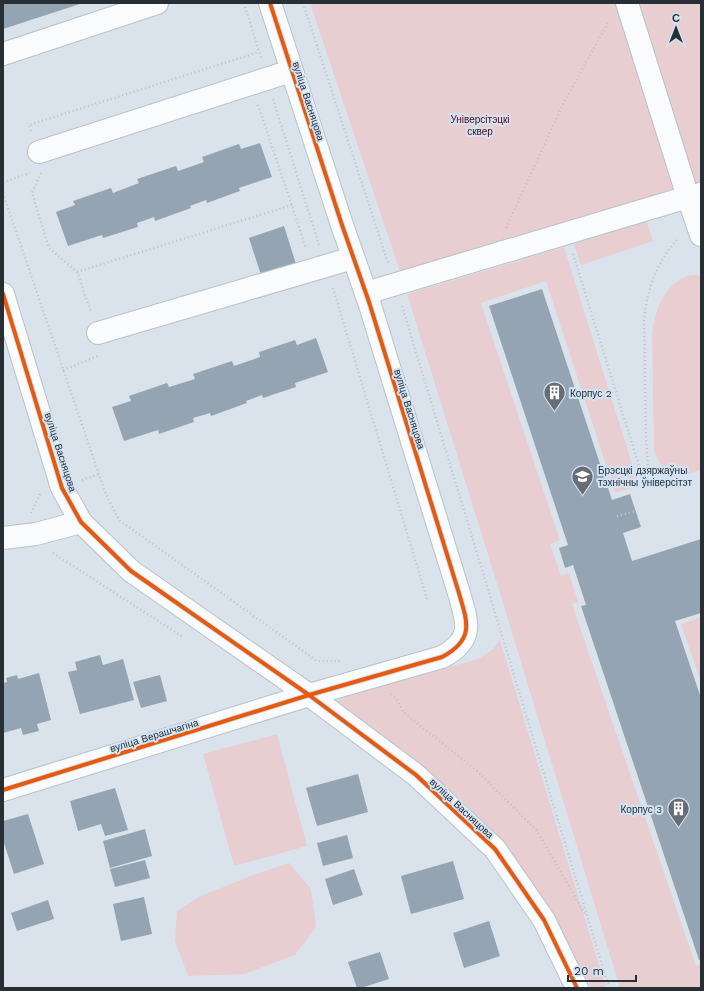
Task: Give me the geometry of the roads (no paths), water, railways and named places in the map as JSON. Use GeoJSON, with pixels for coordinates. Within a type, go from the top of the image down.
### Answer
{"type":"FeatureCollection","features":[{"type":"Feature","properties":{"kind":"street"},"geometry":{"type":"LineString","coordinates":[[3,54],[157,3]]}},
{"type":"Feature","properties":{"kind":"street","name":"вуліца Васняцова"},"geometry":{"type":"LineString","coordinates":[[270,3],[291,71],[366,293],[465,613],[466,623],[466,634],[461,644],[442,657],[308,695]]}},
{"type":"Feature","properties":{"kind":"street"},"geometry":{"type":"LineString","coordinates":[[366,293],[567,234],[696,211],[619,10]]}},
{"type":"Feature","properties":{"kind":"street"},"geometry":{"type":"LineString","coordinates":[[41,160],[291,71]]}},
{"type":"Feature","properties":{"kind":"street"},"geometry":{"type":"LineString","coordinates":[[98,334],[353,258]]}},
{"type":"Feature","properties":{"kind":"street","name":"вуліца Васняцова"},"geometry":{"type":"LineString","coordinates":[[3,294],[62,488],[80,522],[132,571],[308,695],[416,775],[495,849],[544,920],[577,988]]}},
{"type":"Feature","properties":{"kind":"street"},"geometry":{"type":"LineString","coordinates":[[3,538],[36,534],[80,522]]}},
{"type":"Feature","properties":{"kind":"street","name":"вуліца Верашчагіна"},"geometry":{"type":"LineString","coordinates":[[3,790],[308,695]]}},
{"type":"Feature","properties":{"kind":"place","name":"Корпус 2"},"geometry":{"type":"Point","coordinates":[554,412]}},
{"type":"Feature","properties":{"kind":"place","name":"Брэсцкі дзяржаўны тэхнічны ўніверсітэт"},"geometry":{"type":"Point","coordinates":[582,496]}},
{"type":"Feature","properties":{"kind":"place","name":"Корпус 3"},"geometry":{"type":"Point","coordinates":[678,828]}},
{"type":"Feature","properties":{"kind":"park label","name":"Універсітэцкі сквер"},"geometry":{"type":"Point","coordinates":[480,124]}}]}
